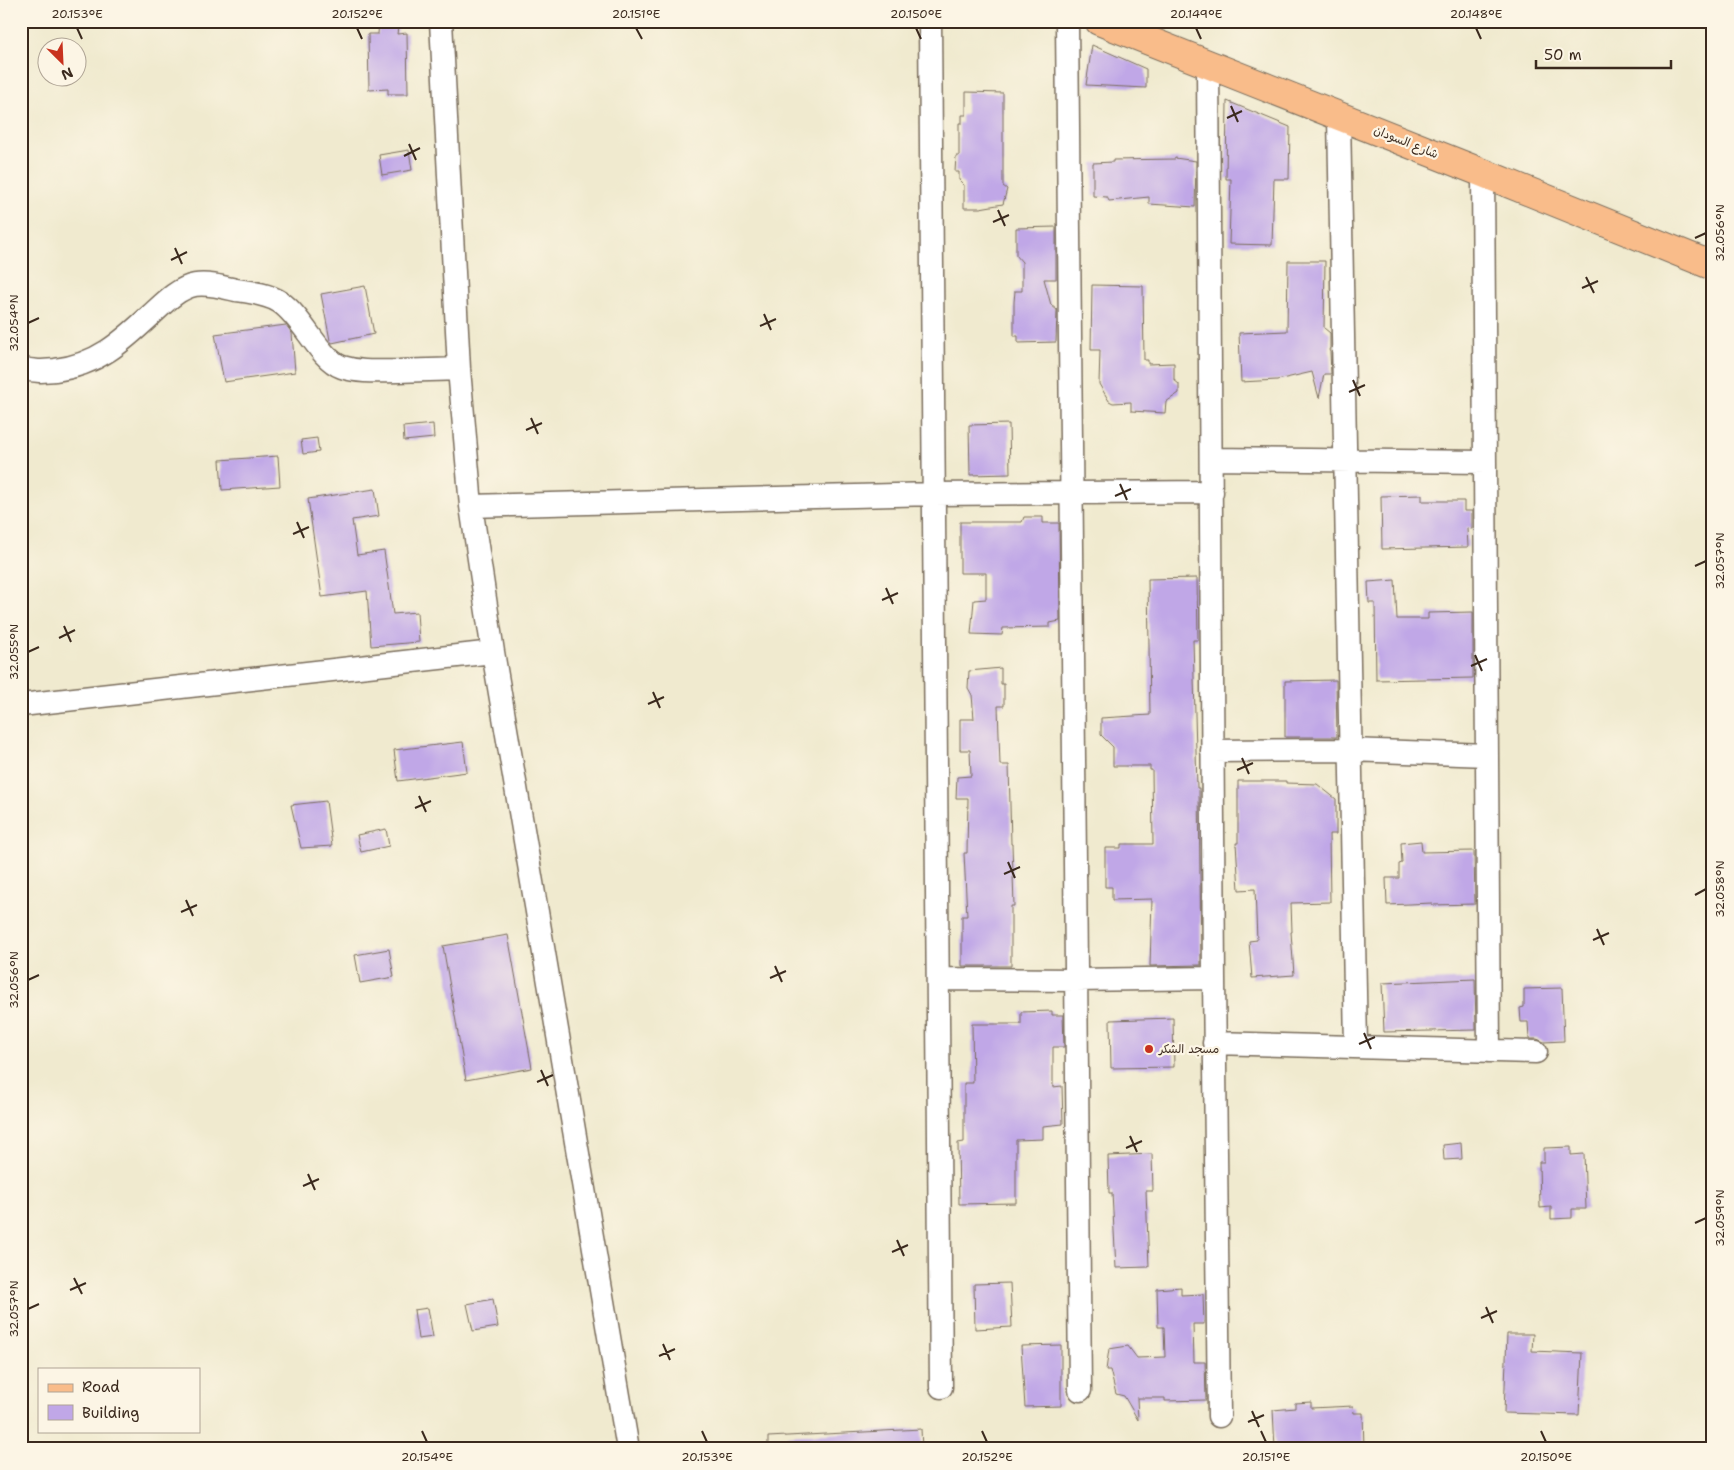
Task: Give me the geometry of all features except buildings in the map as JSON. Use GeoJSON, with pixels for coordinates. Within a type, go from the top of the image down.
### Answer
{"type":"FeatureCollection","features":[{"type":"Feature","properties":{"kind":"main road","name":"شارع السودان"},"geometry":{"type":"LineString","coordinates":[[1099,21],[1713,266]]}},
{"type":"Feature","properties":{"kind":"street"},"geometry":{"type":"LineString","coordinates":[[441,21],[460,369],[471,506],[493,652],[628,1449]]}},
{"type":"Feature","properties":{"kind":"street"},"geometry":{"type":"LineString","coordinates":[[930,21],[941,1387]]}},
{"type":"Feature","properties":{"kind":"street"},"geometry":{"type":"LineString","coordinates":[[1067,21],[1080,1390]]}},
{"type":"Feature","properties":{"kind":"street"},"geometry":{"type":"LineString","coordinates":[[1208,65],[1214,1043],[1219,1416]]}},
{"type":"Feature","properties":{"kind":"street"},"geometry":{"type":"LineString","coordinates":[[1339,116],[1356,1047]]}},
{"type":"Feature","properties":{"kind":"street"},"geometry":{"type":"LineString","coordinates":[[1483,173],[1489,1051]]}},
{"type":"Feature","properties":{"kind":"street"},"geometry":{"type":"LineString","coordinates":[[21,368],[34,372],[69,368],[95,359],[121,343],[168,299],[195,285],[214,285],[262,295],[279,301],[295,314],[322,352],[340,366],[360,372],[460,369]]}},
{"type":"Feature","properties":{"kind":"street"},"geometry":{"type":"LineString","coordinates":[[1211,459],[1485,462]]}},
{"type":"Feature","properties":{"kind":"street"},"geometry":{"type":"LineString","coordinates":[[471,506],[934,494],[1212,492]]}},
{"type":"Feature","properties":{"kind":"street"},"geometry":{"type":"LineString","coordinates":[[21,705],[493,652]]}},
{"type":"Feature","properties":{"kind":"street"},"geometry":{"type":"LineString","coordinates":[[1212,751],[1350,750],[1487,754]]}},
{"type":"Feature","properties":{"kind":"street"},"geometry":{"type":"LineString","coordinates":[[938,979],[1214,978]]}},
{"type":"Feature","properties":{"kind":"street"},"geometry":{"type":"LineString","coordinates":[[1214,1043],[1536,1052]]}},
{"type":"Feature","properties":{"kind":"place","name":"مسجد الشكر"},"geometry":{"type":"Point","coordinates":[1149,1049]}}]}
